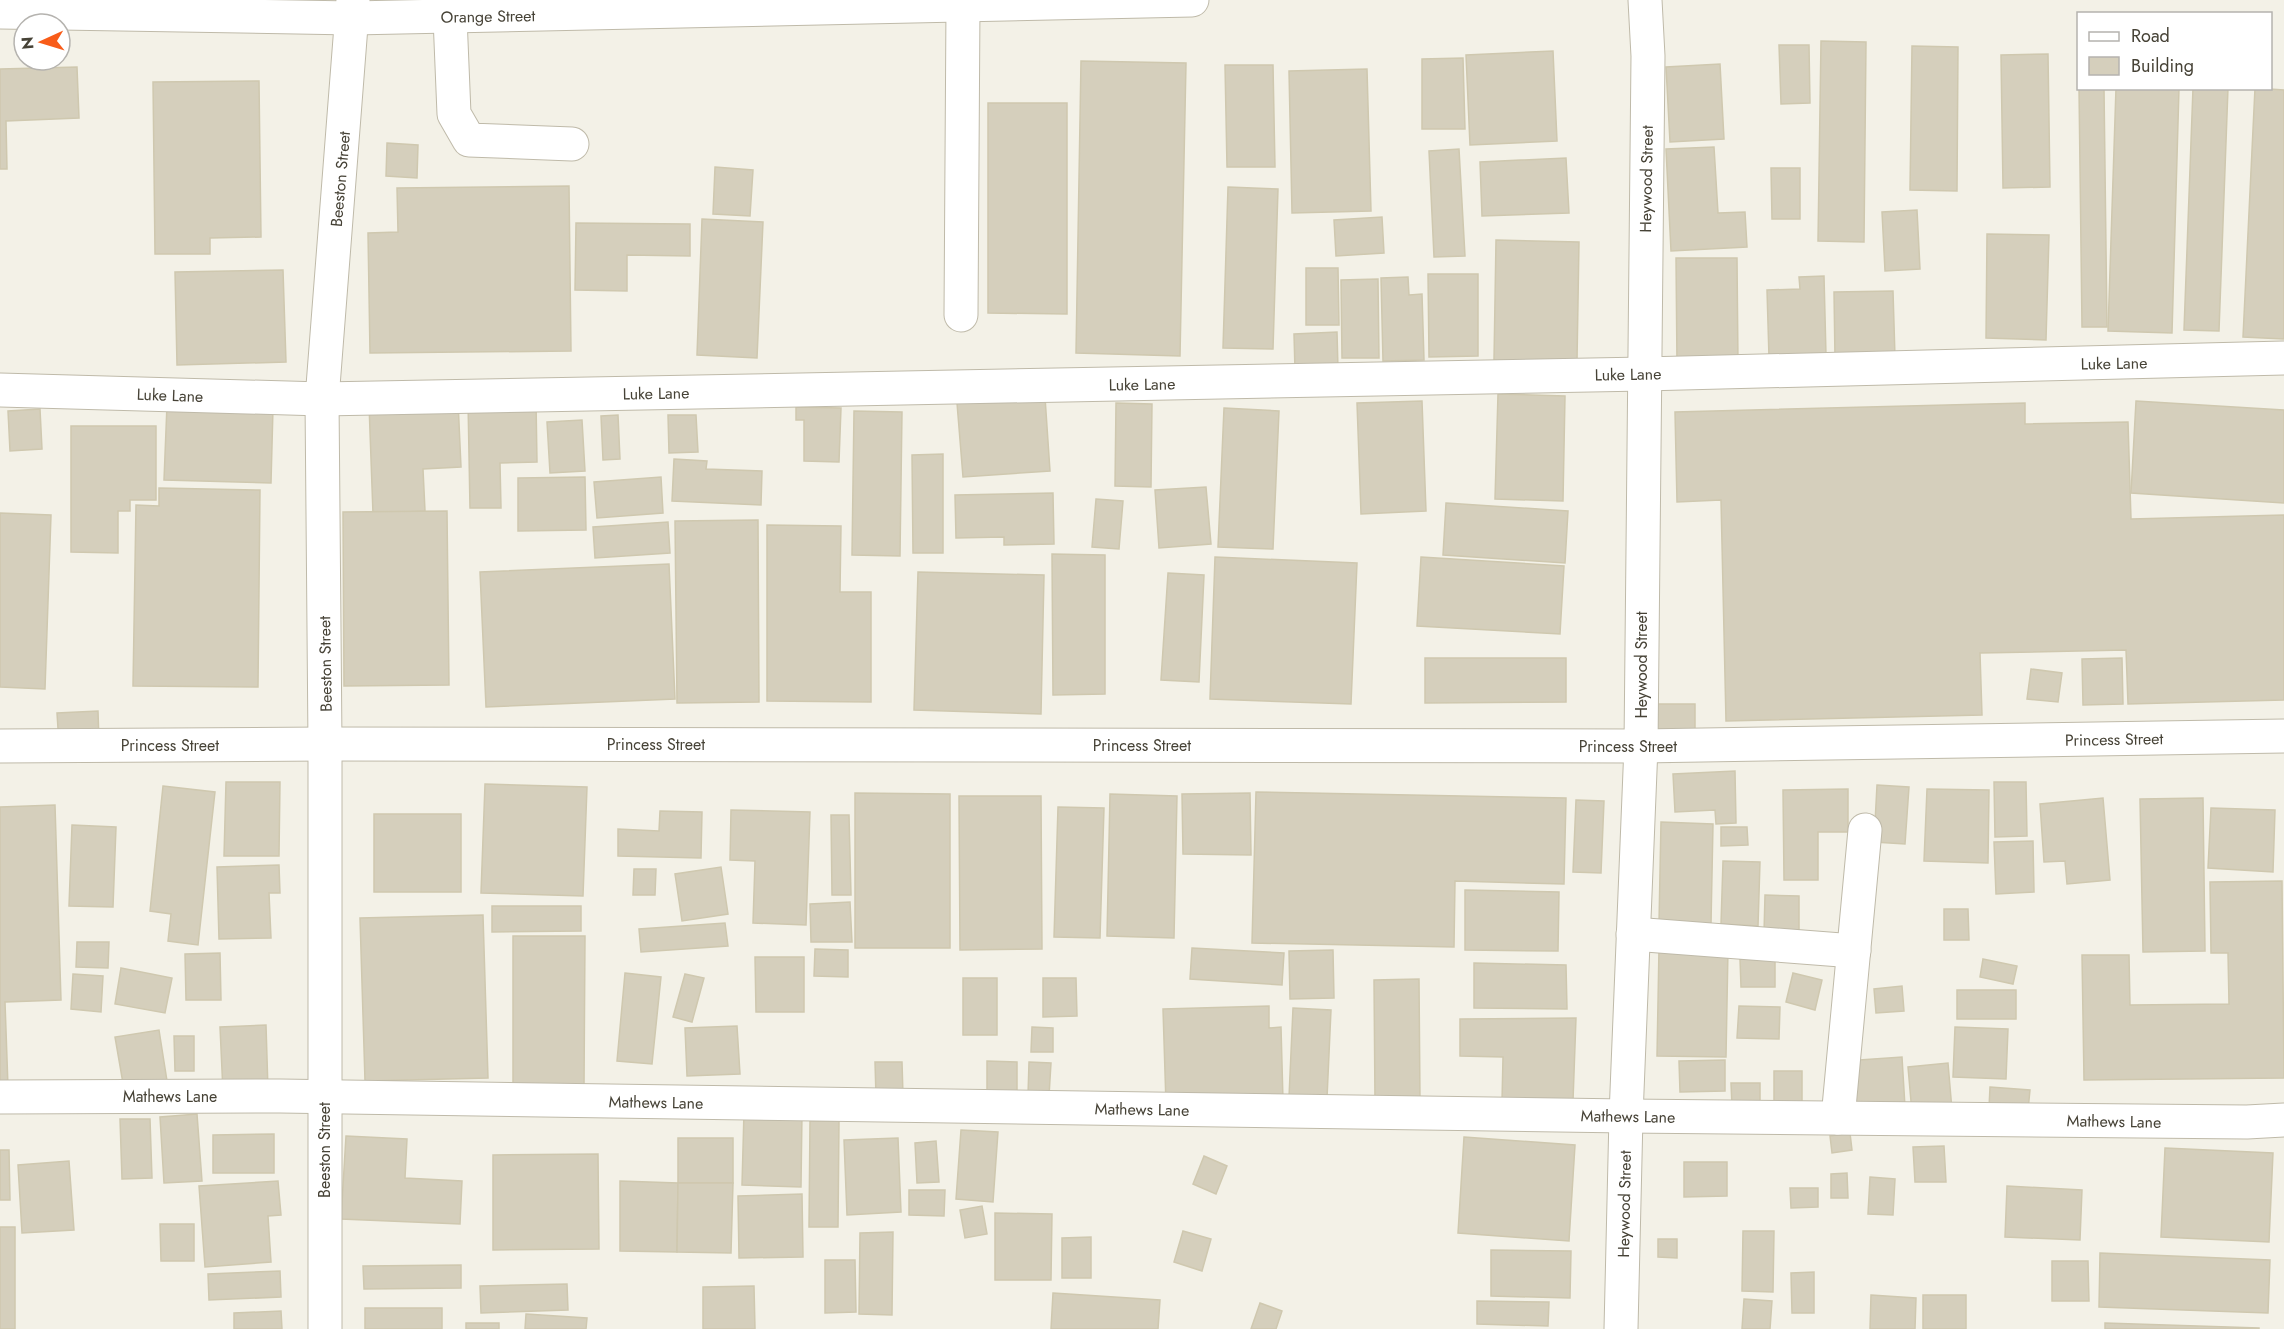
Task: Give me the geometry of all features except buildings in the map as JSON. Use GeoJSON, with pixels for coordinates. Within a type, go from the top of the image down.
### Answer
{"type":"FeatureCollection","features":[{"type":"Feature","properties":{"kind":"street","name":"Orange Street"},"geometry":{"type":"LineString","coordinates":[[0,12],[353,9],[450,16],[1192,0]]}},
{"type":"Feature","properties":{"kind":"street","name":"Heywood Street"},"geometry":{"type":"LineString","coordinates":[[1621,1329],[1626,1116],[1641,746],[1648,56],[1645,0]]}},
{"type":"Feature","properties":{"kind":"street"},"geometry":{"type":"LineString","coordinates":[[961,315],[963,5]]}},
{"type":"Feature","properties":{"kind":"street","name":"Beeston Street"},"geometry":{"type":"LineString","coordinates":[[325,1329],[325,744],[322,399],[353,9]]}},
{"type":"Feature","properties":{"kind":"street"},"geometry":{"type":"LineString","coordinates":[[450,16],[454,114],[469,140],[572,144]]}},
{"type":"Feature","properties":{"kind":"street","name":"Luke Lane"},"geometry":{"type":"LineString","coordinates":[[0,390],[322,399],[1644,374],[2284,358]]}},
{"type":"Feature","properties":{"kind":"street","name":"Princess Street"},"geometry":{"type":"LineString","coordinates":[[0,746],[325,744],[1641,746],[2284,736]]}},
{"type":"Feature","properties":{"kind":"street"},"geometry":{"type":"LineString","coordinates":[[1838,1118],[1865,830]]}},
{"type":"Feature","properties":{"kind":"street"},"geometry":{"type":"LineString","coordinates":[[1633,934],[1854,951]]}},
{"type":"Feature","properties":{"kind":"street","name":"Mathews Lane"},"geometry":{"type":"LineString","coordinates":[[0,1097],[324,1097],[1626,1116],[2236,1122],[2284,1120]]}}]}
